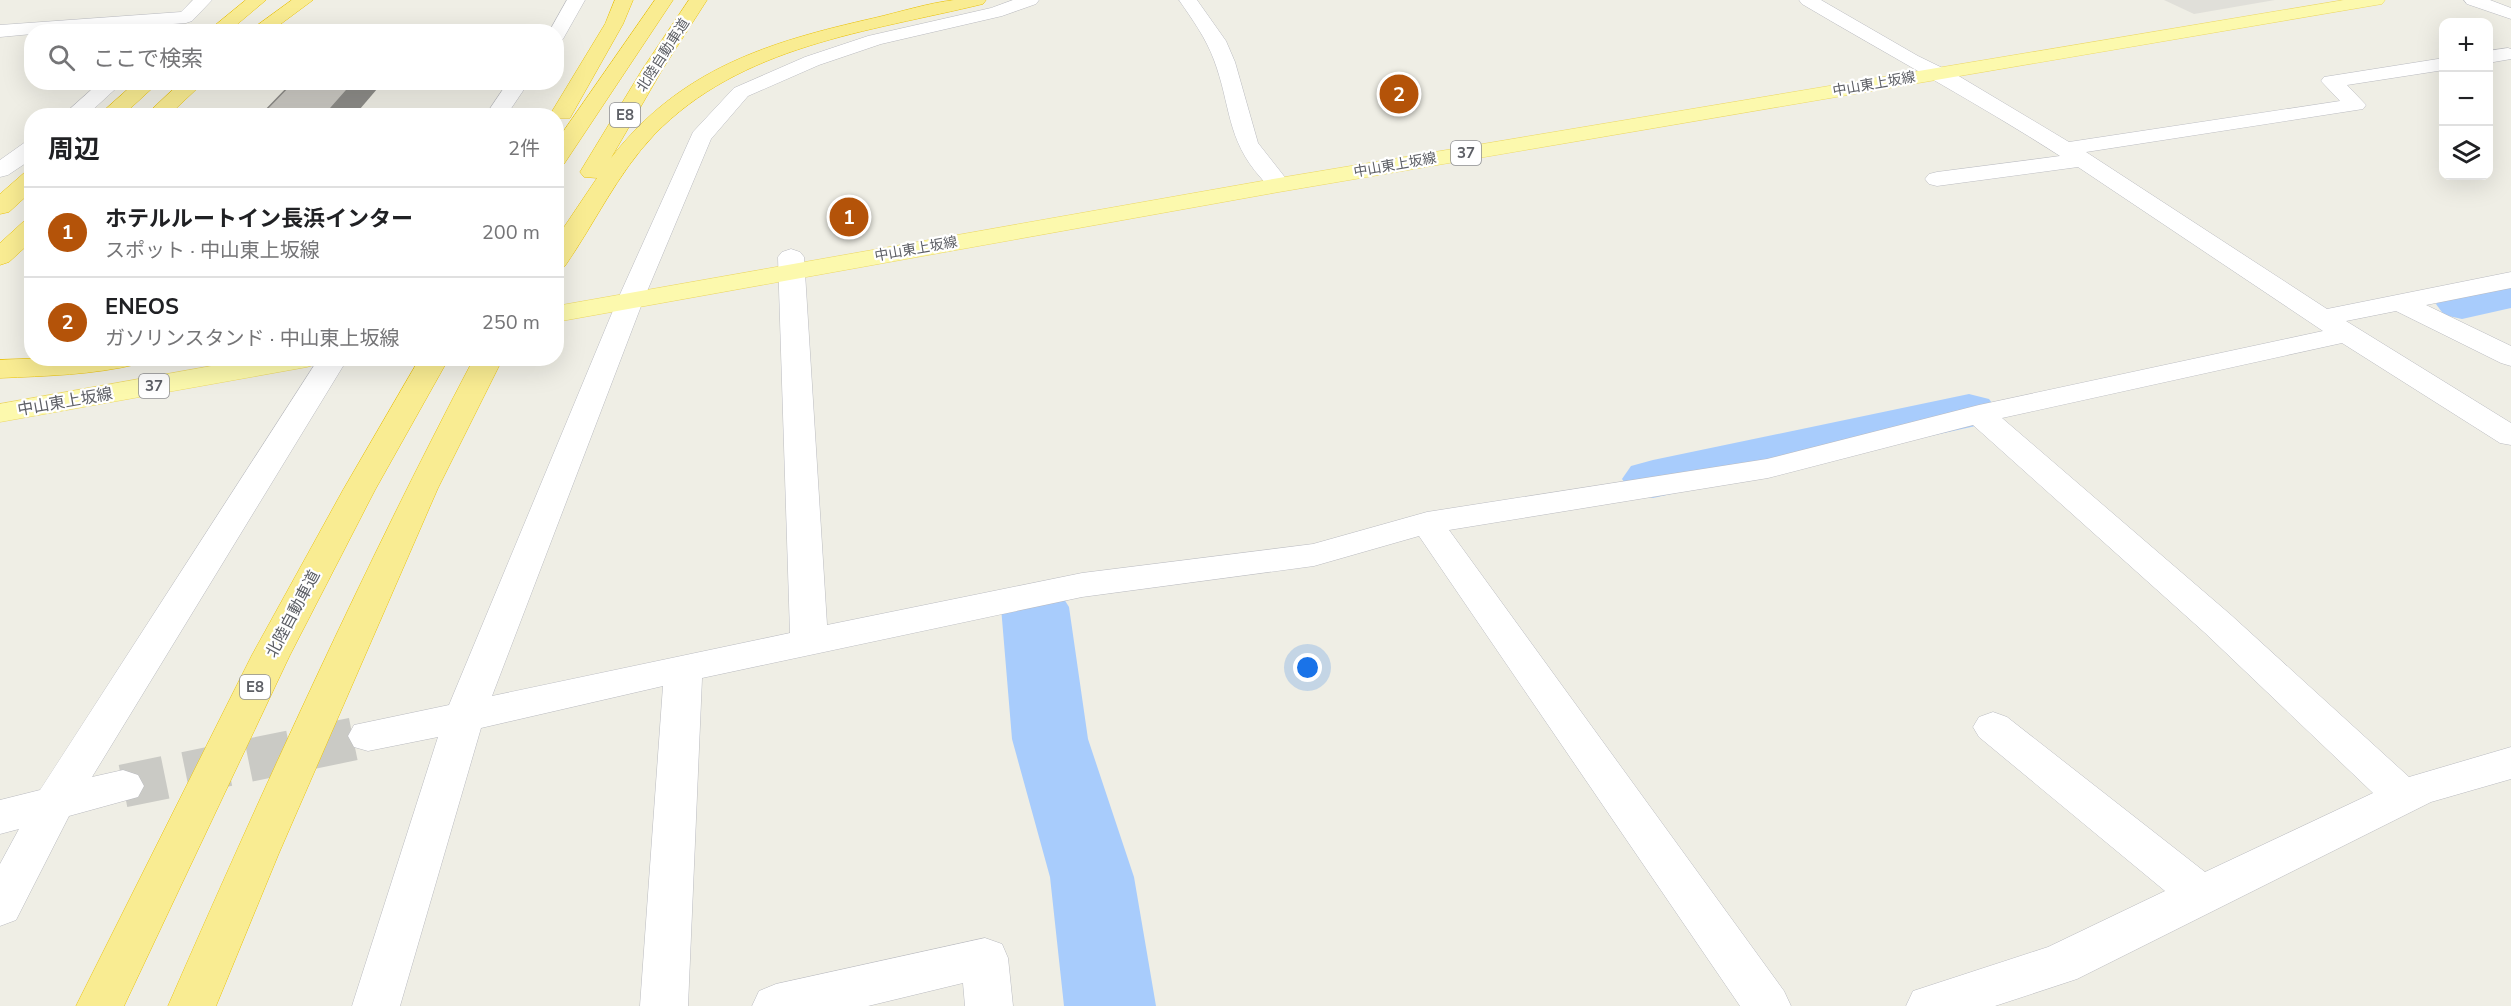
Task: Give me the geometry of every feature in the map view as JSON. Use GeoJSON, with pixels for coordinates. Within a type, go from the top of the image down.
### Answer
{"type":"FeatureCollection","features":[{"type":"Feature","properties":{"kind":"highway"},"geometry":{"type":"LineString","coordinates":[[226,24],[260,0]]}},
{"type":"Feature","properties":{"kind":"highway"},"geometry":{"type":"LineString","coordinates":[[264,24],[290,0]]}},
{"type":"Feature","properties":{"kind":"highway"},"geometry":{"type":"LineString","coordinates":[[268,24],[304,0]]}},
{"type":"Feature","properties":{"kind":"highway"},"geometry":{"type":"LineString","coordinates":[[564,109],[614,24],[624,0]]}},
{"type":"Feature","properties":{"kind":"highway","name":"北陸自動車道"},"geometry":{"type":"LineString","coordinates":[[564,147],[664,0]]}},
{"type":"Feature","properties":{"kind":"highway","name":"北陸自動車道"},"geometry":{"type":"LineString","coordinates":[[564,220],[652,70],[698,0]]}},
{"type":"Feature","properties":{"kind":"highway"},"geometry":{"type":"LineString","coordinates":[[564,248],[597,194],[631,149],[668,111],[706,82],[754,59],[818,38],[977,0]]}},
{"type":"Feature","properties":{"kind":"highway"},"geometry":{"type":"LineString","coordinates":[[118,108],[139,90]]}},
{"type":"Feature","properties":{"kind":"highway"},"geometry":{"type":"LineString","coordinates":[[163,108],[185,90]]}},
{"type":"Feature","properties":{"kind":"highway"},"geometry":{"type":"LineString","coordinates":[[0,207],[24,185]]}},
{"type":"Feature","properties":{"kind":"highway"},"geometry":{"type":"LineString","coordinates":[[0,246],[24,226]]}},
{"type":"Feature","properties":{"kind":"highway"},"geometry":{"type":"LineString","coordinates":[[0,257],[24,234]]}},
{"type":"Feature","properties":{"kind":"highway"},"geometry":{"type":"LineString","coordinates":[[0,369],[69,366]]}},
{"type":"Feature","properties":{"kind":"highway"},"geometry":{"type":"LineString","coordinates":[[192,1006],[257,853],[346,656],[392,574],[493,366]]}},
{"type":"Feature","properties":{"kind":"highway","name":"北陸自動車道"},"geometry":{"type":"LineString","coordinates":[[100,1006],[271,655],[359,490],[430,367]]}},
{"type":"Feature","properties":{"kind":"main road","name":"中山東上坂線"},"geometry":{"type":"LineString","coordinates":[[564,312],[634,292],[791,264],[1930,69],[2318,0]]}},
{"type":"Feature","properties":{"kind":"main road","name":"中山東上坂線"},"geometry":{"type":"LineString","coordinates":[[1930,69],[2376,0]]}},
{"type":"Feature","properties":{"kind":"main road","name":"中山東上坂線"},"geometry":{"type":"LineString","coordinates":[[564,296],[634,292]]}},
{"type":"Feature","properties":{"kind":"main road","name":"中山東上坂線"},"geometry":{"type":"LineString","coordinates":[[0,392],[139,366]]}},
{"type":"Feature","properties":{"kind":"main road","name":"中山東上坂線"},"geometry":{"type":"LineString","coordinates":[[0,413],[262,366]]}},
{"type":"Feature","properties":{"kind":"street"},"geometry":{"type":"LineString","coordinates":[[562,24],[576,0]]}},
{"type":"Feature","properties":{"kind":"street"},"geometry":{"type":"LineString","coordinates":[[376,1006],[464,717],[634,292],[701,137],[741,92],[812,61],[875,40],[996,12],[1030,0]]}},
{"type":"Feature","properties":{"kind":"street"},"geometry":{"type":"LineString","coordinates":[[1188,0],[1216,41],[1225,62],[1247,143],[1274,180]]}},
{"type":"Feature","properties":{"kind":"street"},"geometry":{"type":"LineString","coordinates":[[1808,0],[2073,154],[2174,218],[2334,326],[2504,426]]}},
{"type":"Feature","properties":{"kind":"street"},"geometry":{"type":"LineString","coordinates":[[2473,0],[2511,14]]}},
{"type":"Feature","properties":{"kind":"street"},"geometry":{"type":"LineString","coordinates":[[81,24],[197,14]]}},
{"type":"Feature","properties":{"kind":"street"},"geometry":{"type":"LineString","coordinates":[[0,31],[24,29]]}},
{"type":"Feature","properties":{"kind":"street"},"geometry":{"type":"LineString","coordinates":[[0,49],[24,48]]}},
{"type":"Feature","properties":{"kind":"street"},"geometry":{"type":"LineString","coordinates":[[2493,56],[2510,54]]}},
{"type":"Feature","properties":{"kind":"street"},"geometry":{"type":"LineString","coordinates":[[1937,179],[2356,105],[2331,81],[2439,65]]}},
{"type":"Feature","properties":{"kind":"street"},"geometry":{"type":"LineString","coordinates":[[82,108],[103,90]]}},
{"type":"Feature","properties":{"kind":"street"},"geometry":{"type":"LineString","coordinates":[[501,108],[513,90]]}},
{"type":"Feature","properties":{"kind":"street"},"geometry":{"type":"LineString","coordinates":[[0,170],[24,153]]}},
{"type":"Feature","properties":{"kind":"street"},"geometry":{"type":"LineString","coordinates":[[791,264],[808,641]]}},
{"type":"Feature","properties":{"kind":"street"},"geometry":{"type":"LineString","coordinates":[[368,736],[808,641],[1082,585],[1314,555],[1427,523],[1768,468],[2334,326],[2400,303],[2511,280]]}},
{"type":"Feature","properties":{"kind":"street"},"geometry":{"type":"LineString","coordinates":[[2400,303],[2511,357]]}},
{"type":"Feature","properties":{"kind":"street"},"geometry":{"type":"LineString","coordinates":[[0,907],[54,804],[329,366]]}},
{"type":"Feature","properties":{"kind":"street"},"geometry":{"type":"LineString","coordinates":[[1979,414],[2218,624],[2404,797]]}},
{"type":"Feature","properties":{"kind":"street"},"geometry":{"type":"LineString","coordinates":[[1427,523],[1767,1006]]}},
{"type":"Feature","properties":{"kind":"street"},"geometry":{"type":"LineString","coordinates":[[664,1006],[683,668]]}},
{"type":"Feature","properties":{"kind":"street"},"geometry":{"type":"LineString","coordinates":[[1994,727],[2201,895]]}},
{"type":"Feature","properties":{"kind":"street"},"geometry":{"type":"LineString","coordinates":[[1930,1006],[2060,964],[2418,790],[2511,763]]}},
{"type":"Feature","properties":{"kind":"street"},"geometry":{"type":"LineString","coordinates":[[0,817],[123,786]]}},
{"type":"Feature","properties":{"kind":"street"},"geometry":{"type":"LineString","coordinates":[[776,1006],[985,958],[989,1006]]}},
{"type":"Feature","properties":{"kind":"shaded area"},"geometry":{"type":"Polygon","coordinates":[[[2164,0],[2275,0],[2194,14],[2164,0]]]}},
{"type":"Feature","properties":{"kind":"building"},"geometry":{"type":"Polygon","coordinates":[[[285,90],[347,90],[331,108],[268,108],[285,90]]]}},
{"type":"Feature","properties":{"kind":"waterway"},"geometry":{"type":"LineString","coordinates":[[2462,304],[2511,293]]}},
{"type":"Feature","properties":{"kind":"waterway"},"geometry":{"type":"LineString","coordinates":[[1653,479],[1969,411]]}},
{"type":"Feature","properties":{"kind":"waterway"},"geometry":{"type":"LineString","coordinates":[[1035,607],[1050,739],[1092,877],[1110,1006]]}},
{"type":"Feature","properties":{"kind":"tunnel"},"geometry":{"type":"LineString","coordinates":[[123,786],[368,736]]}},
{"type":"Feature","properties":{"kind":"place","name":"ENEOS"},"geometry":{"type":"Point","coordinates":[1399,94]}},
{"type":"Feature","properties":{"kind":"place","name":"ホテルルートイン長浜インター"},"geometry":{"type":"Point","coordinates":[849,217]}}]}
